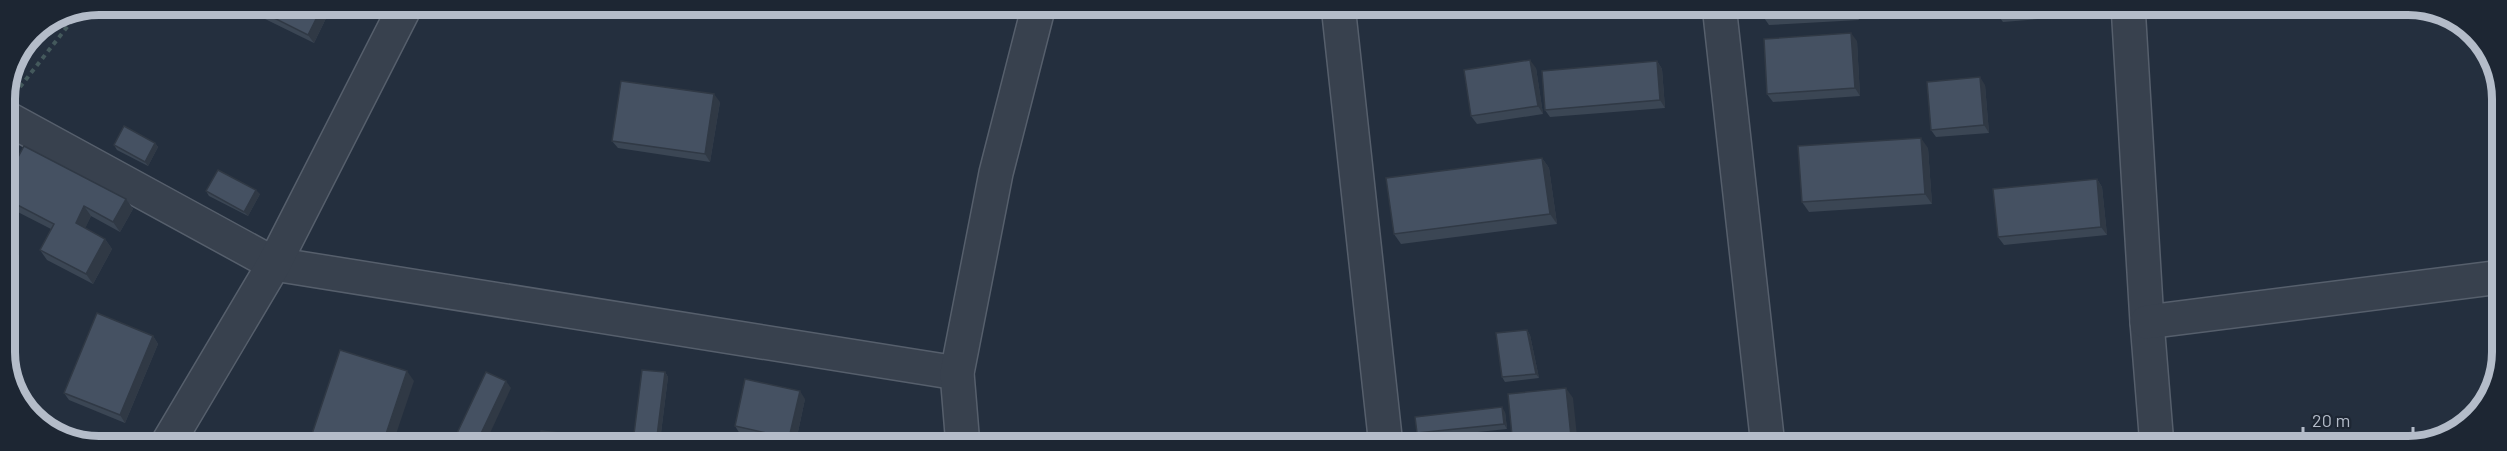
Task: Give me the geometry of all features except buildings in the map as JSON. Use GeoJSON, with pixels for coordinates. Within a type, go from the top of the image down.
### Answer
{"type":"FeatureCollection","features":[{"type":"Feature","properties":{"kind":"street"},"geometry":{"type":"LineString","coordinates":[[172,436],[274,264],[401,15]]}},
{"type":"Feature","properties":{"kind":"street"},"geometry":{"type":"LineString","coordinates":[[962,436],[957,373],[996,173],[1036,15]]}},
{"type":"Feature","properties":{"kind":"street"},"geometry":{"type":"LineString","coordinates":[[1339,15],[1385,436]]}},
{"type":"Feature","properties":{"kind":"street"},"geometry":{"type":"LineString","coordinates":[[1720,15],[1767,436]]}},
{"type":"Feature","properties":{"kind":"street"},"geometry":{"type":"LineString","coordinates":[[2129,15],[2156,436]]}},
{"type":"Feature","properties":{"kind":"street"},"geometry":{"type":"LineString","coordinates":[[15,105],[274,264],[957,373]]}},
{"type":"Feature","properties":{"kind":"street"},"geometry":{"type":"LineString","coordinates":[[2147,322],[2492,278]]}},
{"type":"Feature","properties":{"kind":"path"},"geometry":{"type":"LineString","coordinates":[[15,97],[73,19]]}}]}
